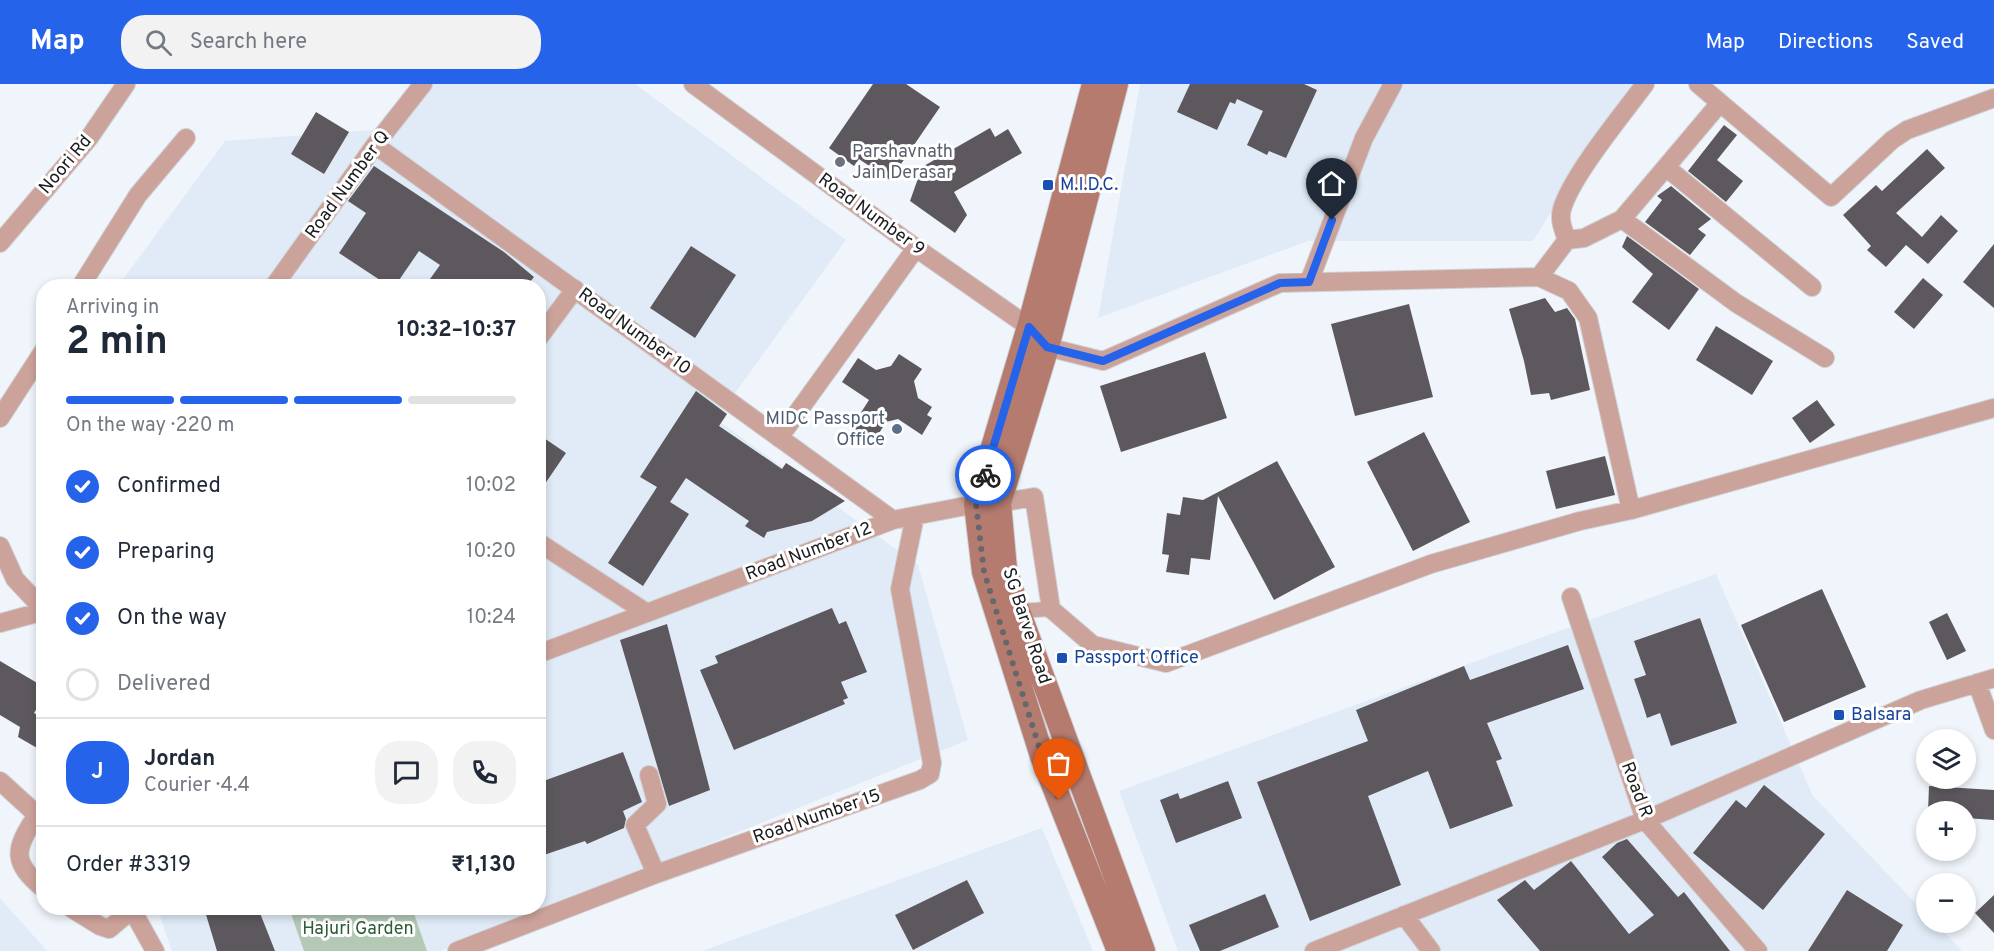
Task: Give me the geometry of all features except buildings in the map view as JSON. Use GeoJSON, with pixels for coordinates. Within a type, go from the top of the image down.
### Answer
{"type":"FeatureCollection","features":[{"type":"Feature","properties":{"kind":"main road","name":"SG Barve Road"},"geometry":{"type":"LineString","coordinates":[[1094,84],[1029,327],[987,504],[984,572],[1042,756],[1119,951]]}},
{"type":"Feature","properties":{"kind":"main road","name":"SG Barve Road"},"geometry":{"type":"LineString","coordinates":[[1116,84],[1047,347],[987,504],[1018,611],[1143,951]]}},
{"type":"Feature","properties":{"kind":"street","name":"Noori Rd"},"geometry":{"type":"LineString","coordinates":[[0,243],[89,138],[126,84]]}},
{"type":"Feature","properties":{"kind":"street","name":"Road Number Q"},"geometry":{"type":"LineString","coordinates":[[279,279],[375,145],[423,84]]}},
{"type":"Feature","properties":{"kind":"street","name":"Road Number 9"},"geometry":{"type":"LineString","coordinates":[[693,84],[916,248],[1029,327],[1047,347]]}},
{"type":"Feature","properties":{"kind":"street"},"geometry":{"type":"LineString","coordinates":[[1309,282],[1364,138],[1393,84]]}},
{"type":"Feature","properties":{"kind":"street"},"geometry":{"type":"LineString","coordinates":[[1567,240],[1560,222],[1562,208],[1574,183],[1645,84]]}},
{"type":"Feature","properties":{"kind":"street"},"geometry":{"type":"LineString","coordinates":[[1698,84],[1831,197],[1907,130],[1994,98]]}},
{"type":"Feature","properties":{"kind":"street"},"geometry":{"type":"LineString","coordinates":[[1539,277],[1567,240],[1584,238],[1622,219],[1720,103]]}},
{"type":"Feature","properties":{"kind":"street"},"geometry":{"type":"LineString","coordinates":[[85,279],[138,195],[186,138]]}},
{"type":"Feature","properties":{"kind":"street","name":"Road Number 10"},"geometry":{"type":"LineString","coordinates":[[375,145],[893,520]]}},
{"type":"Feature","properties":{"kind":"street"},"geometry":{"type":"LineString","coordinates":[[1667,168],[1812,287]]}},
{"type":"Feature","properties":{"kind":"street"},"geometry":{"type":"LineString","coordinates":[[1622,219],[1736,303],[1825,358]]}},
{"type":"Feature","properties":{"kind":"street"},"geometry":{"type":"LineString","coordinates":[[779,438],[916,248]]}},
{"type":"Feature","properties":{"kind":"street"},"geometry":{"type":"LineString","coordinates":[[1047,347],[1103,361],[1280,283],[1539,277],[1569,291],[1588,318],[1631,510]]}},
{"type":"Feature","properties":{"kind":"street"},"geometry":{"type":"LineString","coordinates":[[546,328],[575,290]]}},
{"type":"Feature","properties":{"kind":"street"},"geometry":{"type":"LineString","coordinates":[[0,418],[36,362]]}},
{"type":"Feature","properties":{"kind":"street"},"geometry":{"type":"LineString","coordinates":[[1018,611],[1052,609],[1093,645],[1166,663],[1431,564],[1994,408]]}},
{"type":"Feature","properties":{"kind":"street","name":"Road Number 12"},"geometry":{"type":"LineString","coordinates":[[546,651],[893,520],[1034,497],[1052,609]]}},
{"type":"Feature","properties":{"kind":"street","name":"Road Number 15"},"geometry":{"type":"LineString","coordinates":[[457,951],[656,874],[920,780],[930,774],[932,763],[900,589],[915,516]]}},
{"type":"Feature","properties":{"kind":"street"},"geometry":{"type":"LineString","coordinates":[[0,546],[15,579],[36,601]]}},
{"type":"Feature","properties":{"kind":"street"},"geometry":{"type":"LineString","coordinates":[[546,547],[647,613]]}},
{"type":"Feature","properties":{"kind":"street","name":"Road R"},"geometry":{"type":"LineString","coordinates":[[1570,597],[1645,820],[1758,951]]}},
{"type":"Feature","properties":{"kind":"street"},"geometry":{"type":"LineString","coordinates":[[0,623],[36,612]]}},
{"type":"Feature","properties":{"kind":"street"},"geometry":{"type":"LineString","coordinates":[[1314,951],[1645,820],[1922,700],[1986,680],[1994,730]]}},
{"type":"Feature","properties":{"kind":"street"},"geometry":{"type":"LineString","coordinates":[[649,775],[657,804],[635,825],[656,874]]}},
{"type":"Feature","properties":{"kind":"street"},"geometry":{"type":"LineString","coordinates":[[0,781],[28,804],[34,812],[35,818],[20,842],[18,855],[20,862],[36,881]]}},
{"type":"Feature","properties":{"kind":"street"},"geometry":{"type":"LineString","coordinates":[[82,915],[109,929],[126,915]]}},
{"type":"Feature","properties":{"kind":"street"},"geometry":{"type":"LineString","coordinates":[[135,915],[155,951]]}},
{"type":"Feature","properties":{"kind":"street"},"geometry":{"type":"LineString","coordinates":[[1404,915],[1431,951]]}},
{"type":"Feature","properties":{"kind":"shaded area"},"geometry":{"type":"Polygon","coordinates":[[[424,84],[635,84],[846,240],[716,419],[918,565],[968,740],[546,909],[546,279],[123,279],[225,141],[385,129],[424,84]]]}},
{"type":"Feature","properties":{"kind":"shaded area"},"geometry":{"type":"Polygon","coordinates":[[[1140,84],[1632,84],[1533,241],[1308,241],[1098,318],[1140,84]]]}},
{"type":"Feature","properties":{"kind":"shaded area"},"geometry":{"type":"Polygon","coordinates":[[[1716,574],[1813,796],[1916,904],[1916,933],[1945,933],[1962,951],[1178,951],[1119,791],[1716,574]]]}},
{"type":"Feature","properties":{"kind":"shaded area"},"geometry":{"type":"Polygon","coordinates":[[[1042,828],[1093,951],[702,951],[1042,828]]]}},
{"type":"Feature","properties":{"kind":"shaded area"},"geometry":{"type":"Polygon","coordinates":[[[0,898],[47,951],[0,951],[0,898]]]}},
{"type":"Feature","properties":{"kind":"shaded area"},"geometry":{"type":"Polygon","coordinates":[[[159,915],[531,915],[441,951],[172,951],[159,915]]]}},
{"type":"Feature","properties":{"kind":"green space","name":"Hajuri Garden"},"geometry":{"type":"Polygon","coordinates":[[[291,915],[414,915],[427,951],[304,951],[291,915]]]}},
{"type":"Feature","properties":{"kind":"way so far"},"geometry":{"type":"LineString","coordinates":[[985,475],[976,504],[984,572],[1042,756],[1059,800]]}},
{"type":"Feature","properties":{"kind":"place","name":"Parshavnath Jain Derasar"},"geometry":{"type":"Point","coordinates":[840,162]}},
{"type":"Feature","properties":{"kind":"place","name":"M.I.D.C."},"geometry":{"type":"Point","coordinates":[1048,185]}},
{"type":"Feature","properties":{"kind":"place","name":"MIDC Passport Office"},"geometry":{"type":"Point","coordinates":[897,429]}},
{"type":"Feature","properties":{"kind":"place","name":"Passport Office"},"geometry":{"type":"Point","coordinates":[1062,658]}},
{"type":"Feature","properties":{"kind":"place","name":"Balsara"},"geometry":{"type":"Point","coordinates":[1839,715]}},
{"type":"Feature","properties":{"kind":"route"},"geometry":{"type":"LineString","coordinates":[[985,475],[1029,327],[1047,347],[1103,361],[1280,283],[1309,282],[1332,220]]}}]}
